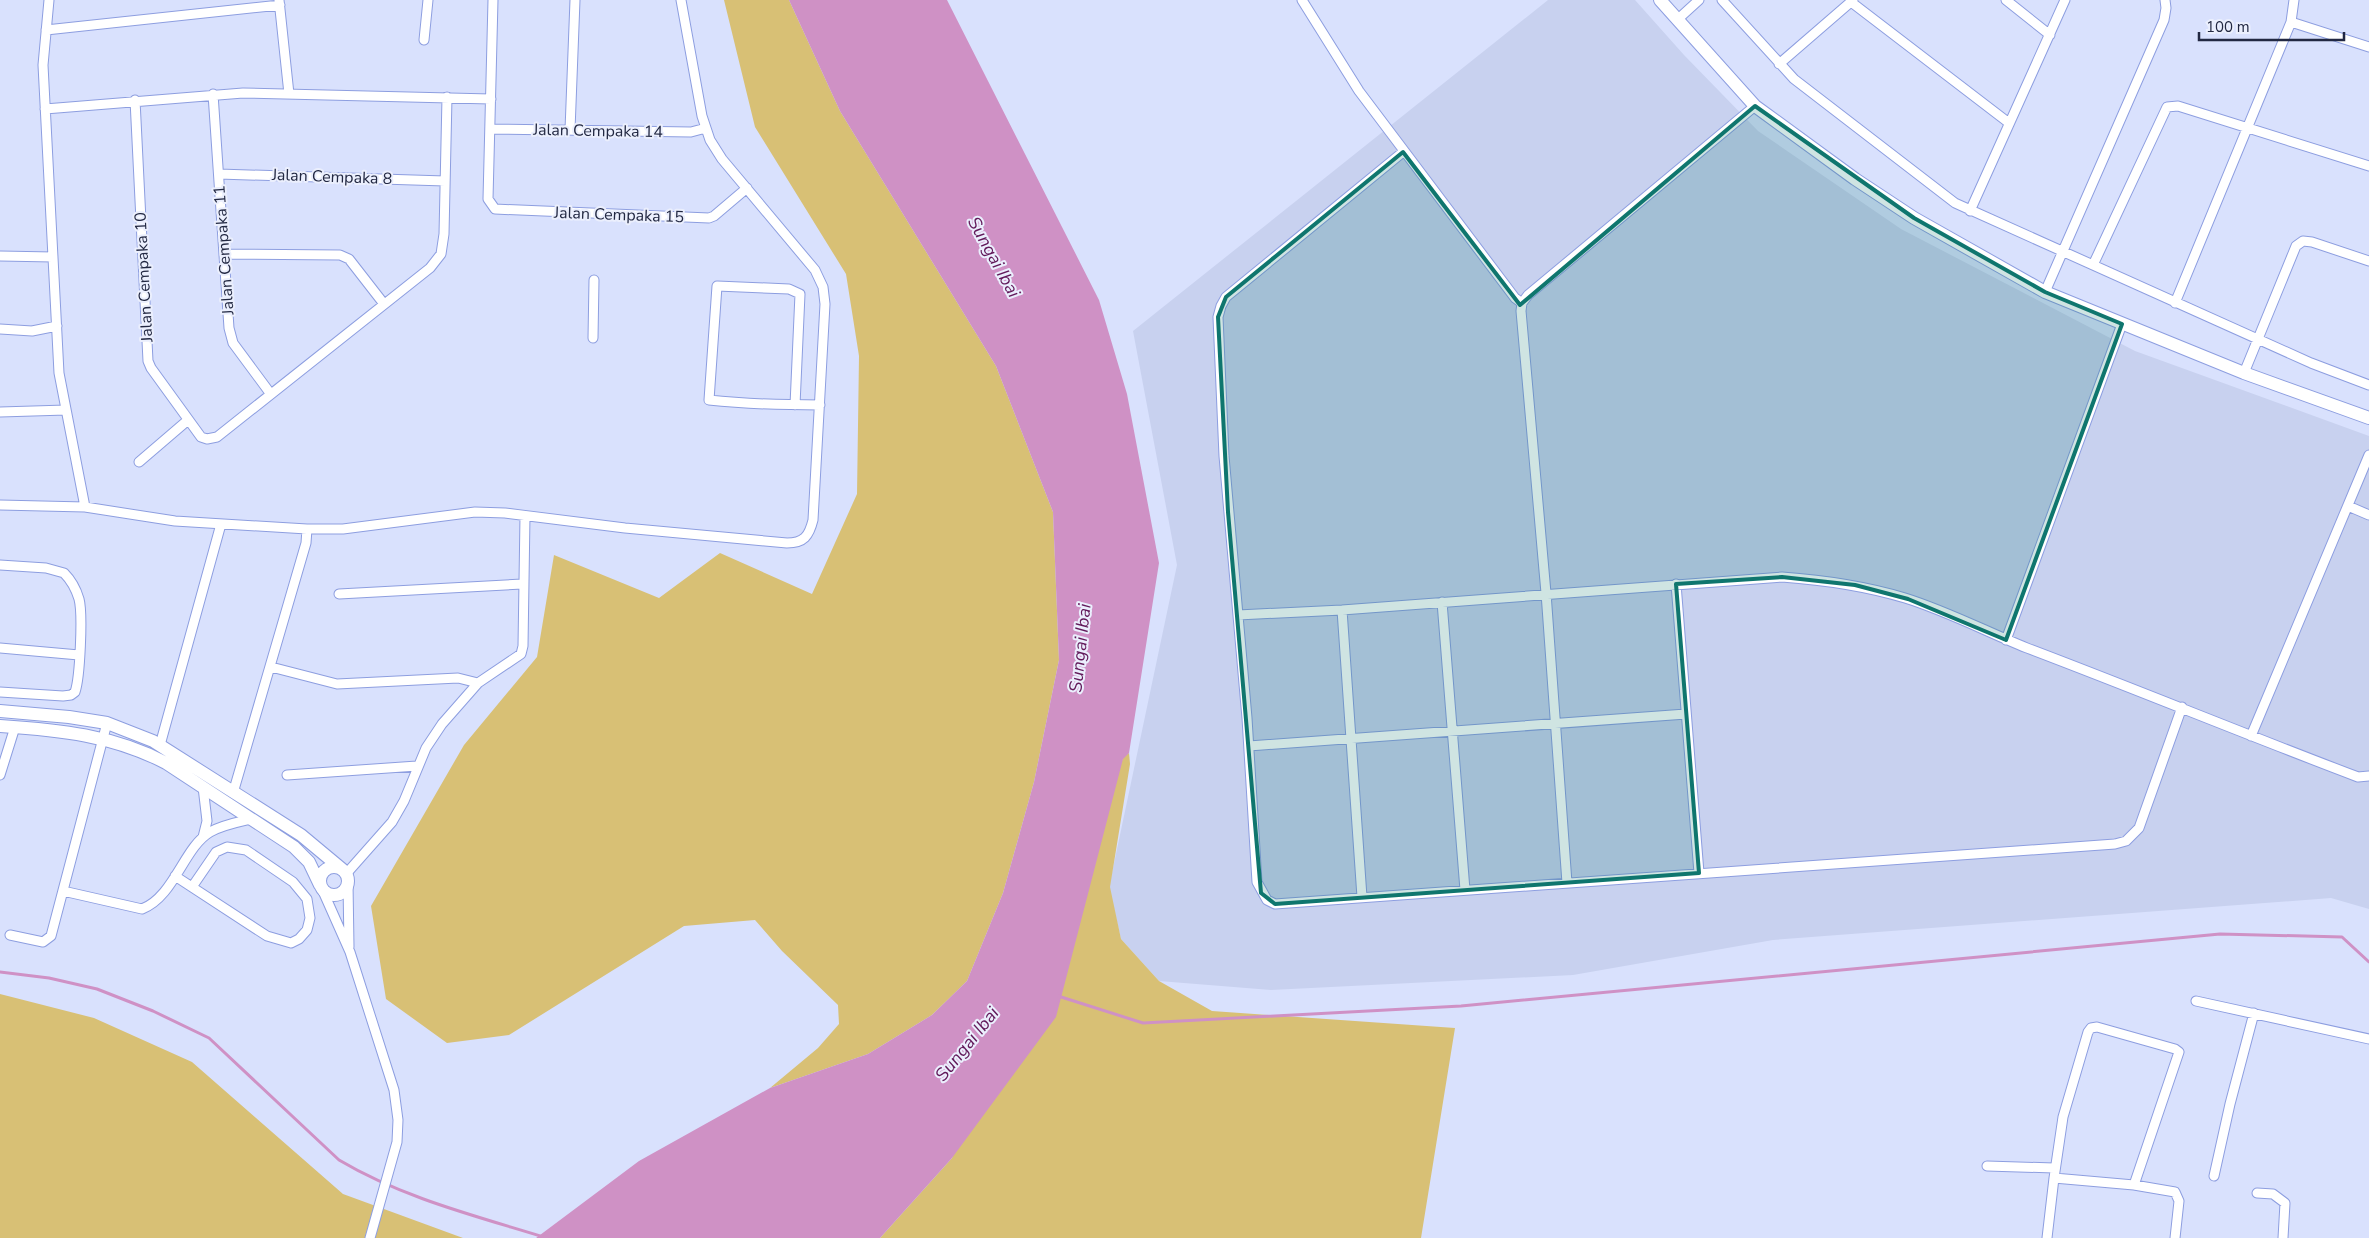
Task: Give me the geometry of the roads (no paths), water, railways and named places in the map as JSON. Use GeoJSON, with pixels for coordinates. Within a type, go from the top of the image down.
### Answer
{"type":"FeatureCollection","features":[{"type":"Feature","properties":{"kind":"street"},"geometry":{"type":"LineString","coordinates":[[49,0],[43,65],[59,372],[85,507]]}},
{"type":"Feature","properties":{"kind":"street"},"geometry":{"type":"LineString","coordinates":[[424,40],[428,0]]}},
{"type":"Feature","properties":{"kind":"street"},"geometry":{"type":"LineString","coordinates":[[490,129],[493,0]]}},
{"type":"Feature","properties":{"kind":"street"},"geometry":{"type":"LineString","coordinates":[[570,130],[575,0]]}},
{"type":"Feature","properties":{"kind":"street"},"geometry":{"type":"LineString","coordinates":[[0,505],[85,507],[176,521],[307,529],[352,528],[475,512],[505,513],[625,528],[798,543],[810,532],[813,520],[825,304],[817,274],[722,160],[710,140],[681,0]]}},
{"type":"Feature","properties":{"kind":"street"},"geometry":{"type":"LineString","coordinates":[[1302,0],[1359,91],[1403,152],[1440,196],[1515,298],[1522,303]]}},
{"type":"Feature","properties":{"kind":"street"},"geometry":{"type":"LineString","coordinates":[[1660,0],[1755,106],[1855,179],[1914,218],[2045,292],[2244,373],[2369,418]]}},
{"type":"Feature","properties":{"kind":"street"},"geometry":{"type":"LineString","coordinates":[[1677,20],[1699,0]]}},
{"type":"Feature","properties":{"kind":"street"},"geometry":{"type":"LineString","coordinates":[[1722,0],[1779,64],[1802,85],[1956,203],[1970,211],[2311,363],[2369,385]]}},
{"type":"Feature","properties":{"kind":"street"},"geometry":{"type":"LineString","coordinates":[[2006,0],[2050,35]]}},
{"type":"Feature","properties":{"kind":"street"},"geometry":{"type":"LineString","coordinates":[[1970,211],[2065,0]]}},
{"type":"Feature","properties":{"kind":"street"},"geometry":{"type":"LineString","coordinates":[[2045,292],[2164,20],[2165,0]]}},
{"type":"Feature","properties":{"kind":"street"},"geometry":{"type":"LineString","coordinates":[[2175,303],[2291,22],[2294,0]]}},
{"type":"Feature","properties":{"kind":"street"},"geometry":{"type":"LineString","coordinates":[[1779,64],[1852,1],[2009,123]]}},
{"type":"Feature","properties":{"kind":"street"},"geometry":{"type":"LineString","coordinates":[[46,30],[280,2],[289,94]]}},
{"type":"Feature","properties":{"kind":"street"},"geometry":{"type":"LineString","coordinates":[[2291,22],[2369,47]]}},
{"type":"Feature","properties":{"kind":"street"},"geometry":{"type":"LineString","coordinates":[[45,109],[213,94],[491,99]]}},
{"type":"Feature","properties":{"kind":"street","name":"Jalan Cempaka 11"},"geometry":{"type":"LineString","coordinates":[[213,94],[231,335],[233,343],[270,393]]}},
{"type":"Feature","properties":{"kind":"street"},"geometry":{"type":"LineString","coordinates":[[270,393],[430,268],[441,254],[444,234],[447,97]]}},
{"type":"Feature","properties":{"kind":"street","name":"Jalan Cempaka 10"},"geometry":{"type":"LineString","coordinates":[[135,100],[148,361],[188,420],[201,437],[206,439],[217,437],[270,393]]}},
{"type":"Feature","properties":{"kind":"street"},"geometry":{"type":"LineString","coordinates":[[1568,882],[1546,593],[1524,348],[1522,303],[1528,295],[1755,106]]}},
{"type":"Feature","properties":{"kind":"street"},"geometry":{"type":"LineString","coordinates":[[2093,265],[2167,107],[2178,106],[2369,166]]}},
{"type":"Feature","properties":{"kind":"street","name":"Jalan Cempaka 14"},"geometry":{"type":"LineString","coordinates":[[490,129],[691,132],[706,128]]}},
{"type":"Feature","properties":{"kind":"street","name":"Jalan Cempaka 15"},"geometry":{"type":"LineString","coordinates":[[490,129],[488,199],[491,206],[501,211],[709,218],[714,216],[747,188]]}},
{"type":"Feature","properties":{"kind":"street"},"geometry":{"type":"LineString","coordinates":[[1403,152],[1226,297],[1218,317],[1224,456],[1249,746],[1257,882],[1261,893],[1267,900],[1275,904],[2115,844],[2126,841],[2139,828],[2182,707]]}},
{"type":"Feature","properties":{"kind":"street","name":"Jalan Cempaka 8"},"geometry":{"type":"LineString","coordinates":[[219,174],[445,181]]}},
{"type":"Feature","properties":{"kind":"street"},"geometry":{"type":"LineString","coordinates":[[2244,373],[2296,246],[2302,241],[2312,242],[2369,260]]}},
{"type":"Feature","properties":{"kind":"street"},"geometry":{"type":"LineString","coordinates":[[224,254],[340,255],[349,260],[384,304]]}},
{"type":"Feature","properties":{"kind":"street"},"geometry":{"type":"LineString","coordinates":[[0,256],[53,257]]}},
{"type":"Feature","properties":{"kind":"street"},"geometry":{"type":"LineString","coordinates":[[593,338],[594,280]]}},
{"type":"Feature","properties":{"kind":"street"},"geometry":{"type":"LineString","coordinates":[[795,405],[800,294],[789,289],[717,286],[709,400],[795,405],[820,405]]}},
{"type":"Feature","properties":{"kind":"street"},"geometry":{"type":"LineString","coordinates":[[2006,640],[2122,324]]}},
{"type":"Feature","properties":{"kind":"street"},"geometry":{"type":"LineString","coordinates":[[0,329],[32,331],[57,326]]}},
{"type":"Feature","properties":{"kind":"street"},"geometry":{"type":"LineString","coordinates":[[0,412],[66,410]]}},
{"type":"Feature","properties":{"kind":"street"},"geometry":{"type":"LineString","coordinates":[[139,462],[188,420]]}},
{"type":"Feature","properties":{"kind":"street"},"geometry":{"type":"LineString","coordinates":[[2251,736],[2369,455]]}},
{"type":"Feature","properties":{"kind":"street"},"geometry":{"type":"LineString","coordinates":[[2348,506],[2369,515]]}},
{"type":"Feature","properties":{"kind":"street"},"geometry":{"type":"LineString","coordinates":[[346,876],[335,867],[327,869],[321,875],[321,887],[330,895],[340,894],[346,876],[392,822],[404,801],[426,748],[442,724],[478,683],[521,654],[523,646],[522,584],[525,516]]}},
{"type":"Feature","properties":{"kind":"street"},"geometry":{"type":"LineString","coordinates":[[160,745],[221,524]]}},
{"type":"Feature","properties":{"kind":"street"},"geometry":{"type":"LineString","coordinates":[[233,792],[306,543],[307,529]]}},
{"type":"Feature","properties":{"kind":"street"},"geometry":{"type":"LineString","coordinates":[[0,565],[55,569],[69,578],[80,607],[77,688],[71,695],[0,692]]}},
{"type":"Feature","properties":{"kind":"street"},"geometry":{"type":"LineString","coordinates":[[1238,615],[1342,610],[1546,593],[1782,577],[1855,586],[1921,604],[2006,640],[2182,707],[2251,736],[2358,777],[2369,776]]}},
{"type":"Feature","properties":{"kind":"street"},"geometry":{"type":"LineString","coordinates":[[339,594],[522,584]]}},
{"type":"Feature","properties":{"kind":"street"},"geometry":{"type":"LineString","coordinates":[[1676,584],[1699,873]]}},
{"type":"Feature","properties":{"kind":"street"},"geometry":{"type":"LineString","coordinates":[[1442,602],[1465,890]]}},
{"type":"Feature","properties":{"kind":"street"},"geometry":{"type":"LineString","coordinates":[[1342,610],[1362,897]]}},
{"type":"Feature","properties":{"kind":"street"},"geometry":{"type":"LineString","coordinates":[[0,648],[79,655]]}},
{"type":"Feature","properties":{"kind":"street"},"geometry":{"type":"LineString","coordinates":[[271,667],[337,684],[458,678],[478,683]]}},
{"type":"Feature","properties":{"kind":"street"},"geometry":{"type":"LineString","coordinates":[[0,711],[107,723],[160,745],[301,835],[346,876],[350,952]]}},
{"type":"Feature","properties":{"kind":"street"},"geometry":{"type":"LineString","coordinates":[[1249,746],[1686,714]]}},
{"type":"Feature","properties":{"kind":"street"},"geometry":{"type":"LineString","coordinates":[[10,935],[43,942],[47,941],[51,936],[107,723]]}},
{"type":"Feature","properties":{"kind":"street"},"geometry":{"type":"LineString","coordinates":[[0,726],[67,731],[103,738],[146,752],[203,787],[302,854],[316,873],[350,952],[394,1090],[398,1120],[397,1142],[393,1162],[370,1238]]}},
{"type":"Feature","properties":{"kind":"street"},"geometry":{"type":"LineString","coordinates":[[0,775],[15,727]]}},
{"type":"Feature","properties":{"kind":"street"},"geometry":{"type":"LineString","coordinates":[[287,775],[417,766]]}},
{"type":"Feature","properties":{"kind":"street"},"geometry":{"type":"LineString","coordinates":[[62,891],[142,910],[158,899],[203,837],[207,821],[203,787]]}},
{"type":"Feature","properties":{"kind":"street"},"geometry":{"type":"LineString","coordinates":[[203,837],[217,829],[251,819]]}},
{"type":"Feature","properties":{"kind":"street"},"geometry":{"type":"LineString","coordinates":[[175,876],[267,936],[278,941],[290,942],[299,939],[307,930],[310,918],[307,900],[293,882],[246,850],[227,847],[216,852],[192,887]]}},
{"type":"Feature","properties":{"kind":"street"},"geometry":{"type":"LineString","coordinates":[[2196,1001],[2369,1039]]}},
{"type":"Feature","properties":{"kind":"street"},"geometry":{"type":"LineString","coordinates":[[2214,1176],[2230,1104],[2254,1013]]}},
{"type":"Feature","properties":{"kind":"street"},"geometry":{"type":"LineString","coordinates":[[2047,1238],[2054,1173],[2063,1117],[2088,1032],[2092,1028],[2097,1027],[2175,1049],[2179,1052],[2134,1185]]}},
{"type":"Feature","properties":{"kind":"street"},"geometry":{"type":"LineString","coordinates":[[1987,1166],[2170,1189],[2178,1195],[2175,1238]]}},
{"type":"Feature","properties":{"kind":"street"},"geometry":{"type":"LineString","coordinates":[[2257,1193],[2273,1194],[2285,1203],[2283,1238]]}},
{"type":"Feature","properties":{"kind":"water","name":"Sungai Ibai"},"geometry":{"type":"Polygon","coordinates":[[[789,0],[947,0],[1099,300],[1127,394],[1159,563],[1129,753],[1123,759],[1056,1017],[952,1158],[880,1238],[536,1238],[639,1161],[770,1088],[868,1054],[932,1015],[967,981],[1003,893],[1034,782],[1059,660],[1053,512],[996,366],[840,111],[789,0]]]}},
{"type":"Feature","properties":{"kind":"waterway"},"geometry":{"type":"LineString","coordinates":[[1058,996],[1143,1023],[1461,1006],[2220,934],[2342,937],[2369,962]]}},
{"type":"Feature","properties":{"kind":"waterway"},"geometry":{"type":"LineString","coordinates":[[0,972],[49,978],[97,989],[153,1011],[209,1038],[339,1160],[414,1196],[547,1238]]}}]}
